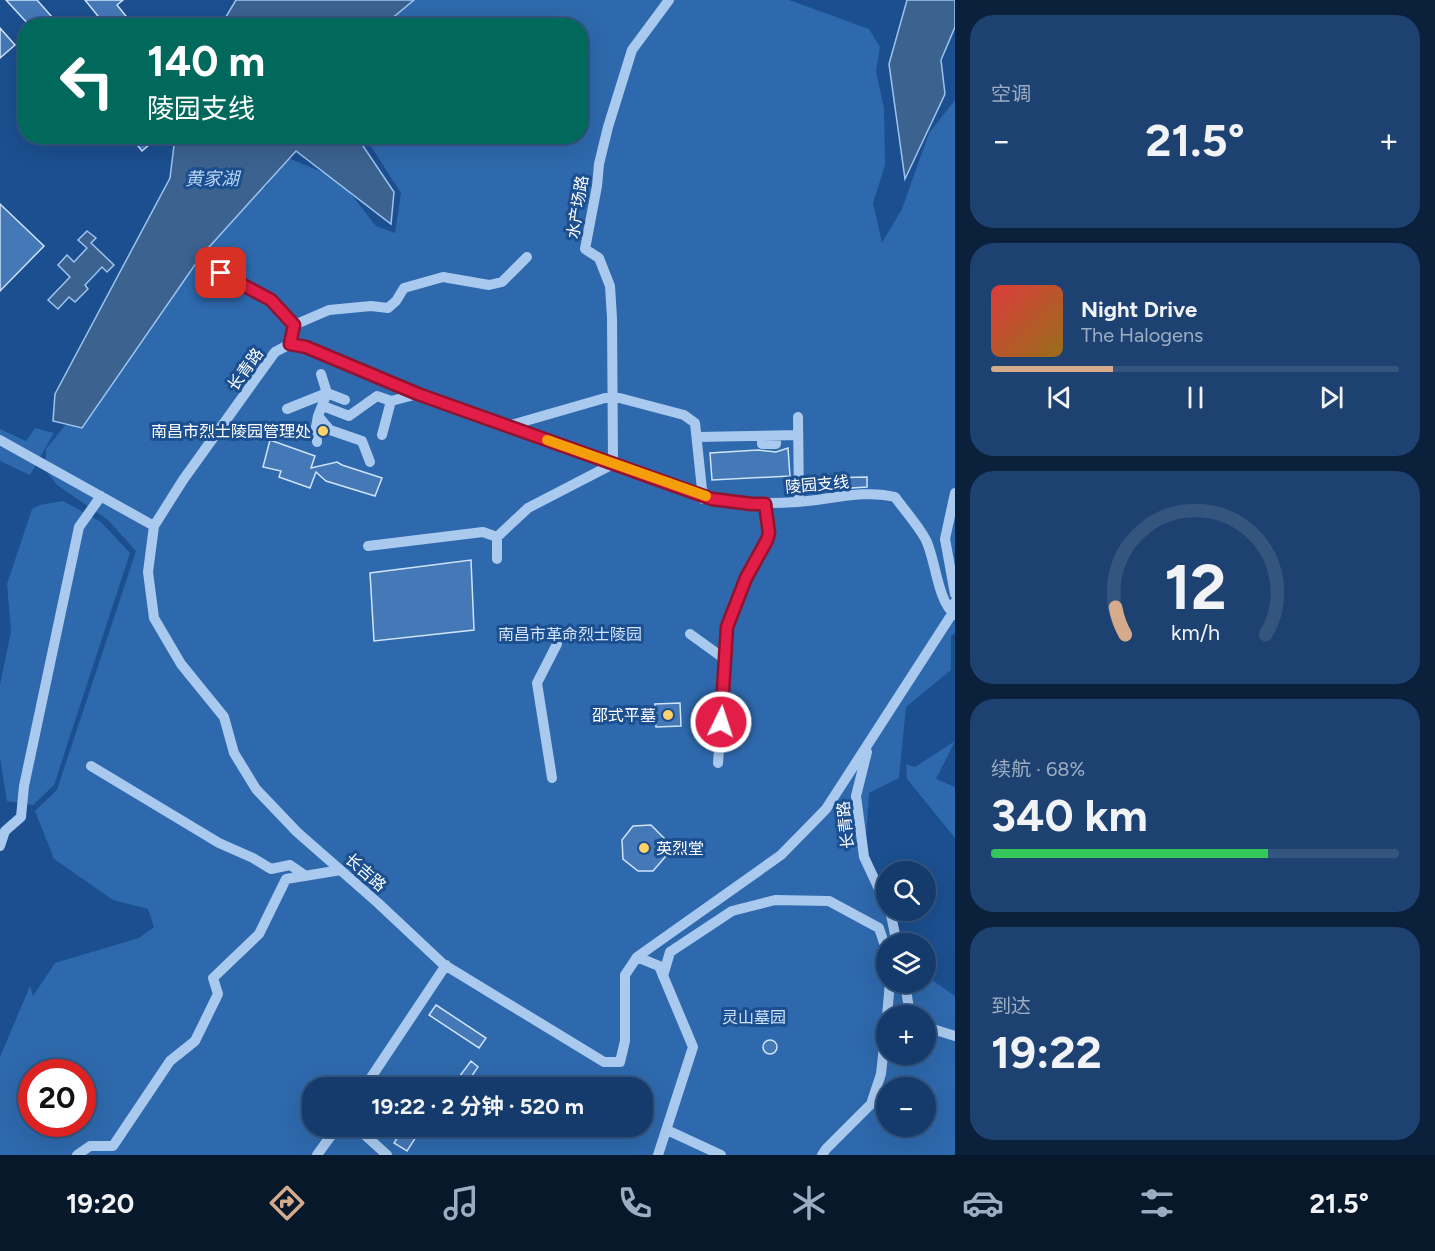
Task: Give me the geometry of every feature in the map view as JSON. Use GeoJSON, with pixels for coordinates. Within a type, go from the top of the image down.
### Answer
{"type":"FeatureCollection","features":[{"type":"Feature","properties":{"kind":"street","name":"水产场路"},"geometry":{"type":"LineString","coordinates":[[613,464],[610,286],[599,258],[585,249],[599,164],[632,50],[669,0]]}},
{"type":"Feature","properties":{"kind":"street"},"geometry":{"type":"LineString","coordinates":[[294,325],[329,310],[371,306],[388,308],[396,301],[404,288],[443,277],[482,285],[502,282],[527,257]]}},
{"type":"Feature","properties":{"kind":"street"},"geometry":{"type":"LineString","coordinates":[[221,273],[271,300],[294,325]]}},
{"type":"Feature","properties":{"kind":"street"},"geometry":{"type":"LineString","coordinates":[[294,325],[290,344],[306,347],[418,394],[613,464]]}},
{"type":"Feature","properties":{"kind":"street","name":"长青路"},"geometry":{"type":"LineString","coordinates":[[154,526],[183,480],[275,352],[290,344]]}},
{"type":"Feature","properties":{"kind":"street"},"geometry":{"type":"LineString","coordinates":[[317,442],[316,428],[327,393],[321,374]]}},
{"type":"Feature","properties":{"kind":"street"},"geometry":{"type":"LineString","coordinates":[[287,409],[327,393],[345,400]]}},
{"type":"Feature","properties":{"kind":"street"},"geometry":{"type":"LineString","coordinates":[[320,411],[349,416],[377,396],[391,401],[418,394]]}},
{"type":"Feature","properties":{"kind":"street"},"geometry":{"type":"LineString","coordinates":[[508,426],[612,396],[684,415],[695,423],[703,466],[703,498]]}},
{"type":"Feature","properties":{"kind":"street"},"geometry":{"type":"LineString","coordinates":[[382,435],[391,401]]}},
{"type":"Feature","properties":{"kind":"street"},"geometry":{"type":"LineString","coordinates":[[320,411],[330,430],[362,441],[370,462]]}},
{"type":"Feature","properties":{"kind":"street"},"geometry":{"type":"LineString","coordinates":[[798,417],[795,463],[799,502]]}},
{"type":"Feature","properties":{"kind":"street"},"geometry":{"type":"LineString","coordinates":[[697,437],[798,435]]}},
{"type":"Feature","properties":{"kind":"street"},"geometry":{"type":"LineString","coordinates":[[721,436],[722,448]]}},
{"type":"Feature","properties":{"kind":"street"},"geometry":{"type":"LineString","coordinates":[[0,440],[154,526]]}},
{"type":"Feature","properties":{"kind":"street"},"geometry":{"type":"LineString","coordinates":[[497,558],[498,537],[528,507],[613,464]]}},
{"type":"Feature","properties":{"kind":"street","name":"陵园支线"},"geometry":{"type":"LineString","coordinates":[[613,464],[703,498],[765,504],[882,493],[896,497],[926,540],[944,598],[954,610]]}},
{"type":"Feature","properties":{"kind":"street"},"geometry":{"type":"LineString","coordinates":[[955,493],[945,539],[955,594]]}},
{"type":"Feature","properties":{"kind":"street"},"geometry":{"type":"LineString","coordinates":[[0,846],[5,831],[21,817],[24,786],[79,527],[101,496]]}},
{"type":"Feature","properties":{"kind":"street"},"geometry":{"type":"LineString","coordinates":[[718,763],[727,627],[746,578],[769,533],[765,504]]}},
{"type":"Feature","properties":{"kind":"street","name":"长吉路"},"geometry":{"type":"LineString","coordinates":[[154,526],[148,572],[154,618],[181,664],[224,717],[234,753],[256,789],[297,832],[446,965],[604,1062],[620,1062],[625,1041],[625,975],[637,957]]}},
{"type":"Feature","properties":{"kind":"street"},"geometry":{"type":"LineString","coordinates":[[368,546],[390,548],[483,532],[498,537]]}},
{"type":"Feature","properties":{"kind":"street"},"geometry":{"type":"LineString","coordinates":[[637,957],[781,855],[826,810],[954,610]]}},
{"type":"Feature","properties":{"kind":"street"},"geometry":{"type":"LineString","coordinates":[[690,634],[726,660]]}},
{"type":"Feature","properties":{"kind":"street"},"geometry":{"type":"LineString","coordinates":[[552,778],[537,682],[557,644]]}},
{"type":"Feature","properties":{"kind":"street","name":"长青路"},"geometry":{"type":"LineString","coordinates":[[871,740],[855,796],[864,857],[876,883]]}},
{"type":"Feature","properties":{"kind":"street"},"geometry":{"type":"LineString","coordinates":[[91,766],[219,843],[271,869],[290,865],[306,876]]}},
{"type":"Feature","properties":{"kind":"street"},"geometry":{"type":"LineString","coordinates":[[77,1155],[90,1146],[113,1146],[170,1061],[195,1041],[218,994],[213,978],[259,934],[286,879],[341,870]]}},
{"type":"Feature","properties":{"kind":"street"},"geometry":{"type":"LineString","coordinates":[[663,976],[670,952],[732,911],[775,900],[829,901],[879,928],[881,933]]}},
{"type":"Feature","properties":{"kind":"street"},"geometry":{"type":"LineString","coordinates":[[637,957],[659,966],[693,1047],[658,1155]]}},
{"type":"Feature","properties":{"kind":"street"},"geometry":{"type":"LineString","coordinates":[[371,1077],[446,965]]}},
{"type":"Feature","properties":{"kind":"street"},"geometry":{"type":"LineString","coordinates":[[936,1030],[955,1036]]}},
{"type":"Feature","properties":{"kind":"street"},"geometry":{"type":"LineString","coordinates":[[822,1155],[871,1104],[882,1065]]}},
{"type":"Feature","properties":{"kind":"street"},"geometry":{"type":"LineString","coordinates":[[667,1130],[721,1155]]}},
{"type":"Feature","properties":{"kind":"street"},"geometry":{"type":"LineString","coordinates":[[317,1155],[330,1137]]}},
{"type":"Feature","properties":{"kind":"street"},"geometry":{"type":"LineString","coordinates":[[367,1137],[387,1155]]}},
{"type":"Feature","properties":{"kind":"green space"},"geometry":{"type":"Polygon","coordinates":[[[411,0],[789,0],[869,29],[880,47],[876,72],[884,108],[885,165],[873,203],[882,243],[902,209],[929,133],[955,100],[955,633],[951,636],[951,670],[906,707],[899,778],[869,793],[865,855],[876,883],[876,921],[890,921],[895,933],[876,933],[876,993],[936,993],[936,983],[955,996],[955,1155],[0,1155],[0,1057],[30,986],[33,996],[55,963],[139,938],[154,927],[148,909],[113,900],[54,859],[35,811],[57,790],[136,551],[108,520],[57,485],[45,469],[46,449],[84,402],[202,231],[267,186],[281,155],[339,179],[376,226],[395,233],[401,193],[370,144],[588,144],[588,18],[394,18],[411,0]]]}},
{"type":"Feature","properties":{"kind":"green space"},"geometry":{"type":"Polygon","coordinates":[[[35,428],[54,433],[30,475],[0,461],[0,429],[26,441],[35,428]]]}},
{"type":"Feature","properties":{"kind":"green space"},"geometry":{"type":"Polygon","coordinates":[[[63,501],[101,522],[130,553],[54,785],[33,805],[7,801],[0,758],[0,685],[11,631],[7,584],[32,509],[40,505],[63,501]]]}},
{"type":"Feature","properties":{"kind":"green space"},"geometry":{"type":"Polygon","coordinates":[[[955,741],[936,779],[955,787],[955,838],[907,779],[906,764],[915,767],[955,741]]]}},
{"type":"Feature","properties":{"kind":"water"},"geometry":{"type":"Polygon","coordinates":[[[236,0],[414,0],[392,18],[225,18],[236,0]]]}},
{"type":"Feature","properties":{"kind":"water"},"geometry":{"type":"Polygon","coordinates":[[[907,0],[955,0],[955,27],[941,60],[945,94],[905,179],[889,64],[907,0]]]}},
{"type":"Feature","properties":{"kind":"water","name":"黄家湖"},"geometry":{"type":"Polygon","coordinates":[[[174,144],[362,144],[394,192],[391,224],[296,151],[201,256],[82,428],[53,421],[55,394],[170,178],[174,144]]]}},
{"type":"Feature","properties":{"kind":"water"},"geometry":{"type":"Polygon","coordinates":[[[87,231],[96,238],[91,243],[114,265],[107,272],[102,267],[85,285],[88,289],[75,302],[69,297],[58,309],[48,300],[70,277],[58,265],[67,255],[74,262],[87,248],[78,240],[87,231]]]}},
{"type":"Feature","properties":{"kind":"building"},"geometry":{"type":"Polygon","coordinates":[[[6,0],[37,0],[53,18],[23,18],[6,0]]]}},
{"type":"Feature","properties":{"kind":"building"},"geometry":{"type":"Polygon","coordinates":[[[85,0],[123,0],[117,5],[128,18],[100,18],[85,0]]]}},
{"type":"Feature","properties":{"kind":"building"},"geometry":{"type":"Polygon","coordinates":[[[0,28],[15,45],[0,58],[0,28]]]}},
{"type":"Feature","properties":{"kind":"building"},"geometry":{"type":"Polygon","coordinates":[[[136,144],[150,144],[142,151],[136,144]]]}},
{"type":"Feature","properties":{"kind":"building"},"geometry":{"type":"Polygon","coordinates":[[[0,204],[44,246],[0,291],[0,204]]]}},
{"type":"Feature","properties":{"kind":"building"},"geometry":{"type":"Polygon","coordinates":[[[270,440],[315,456],[311,468],[337,462],[382,478],[375,496],[326,481],[316,472],[310,488],[279,477],[281,471],[263,467],[270,440]]]}},
{"type":"Feature","properties":{"kind":"building"},"geometry":{"type":"Polygon","coordinates":[[[788,448],[790,476],[712,480],[710,453],[758,450],[776,452],[788,448]]]}},
{"type":"Feature","properties":{"kind":"building"},"geometry":{"type":"Polygon","coordinates":[[[867,477],[867,487],[820,490],[819,478],[867,477]]]}},
{"type":"Feature","properties":{"kind":"building"},"geometry":{"type":"Polygon","coordinates":[[[471,560],[474,630],[374,641],[370,573],[471,560]]]}},
{"type":"Feature","properties":{"kind":"building","name":"邵式平墓"},"geometry":{"type":"Polygon","coordinates":[[[680,703],[681,726],[656,727],[655,704],[680,703]]]}},
{"type":"Feature","properties":{"kind":"building","name":"英烈堂"},"geometry":{"type":"Polygon","coordinates":[[[651,825],[664,838],[666,856],[653,871],[638,871],[623,859],[622,840],[633,826],[651,825]]]}},
{"type":"Feature","properties":{"kind":"building"},"geometry":{"type":"Polygon","coordinates":[[[436,1005],[486,1038],[479,1048],[429,1015],[436,1005]]]}},
{"type":"Feature","properties":{"kind":"building"},"geometry":{"type":"Polygon","coordinates":[[[770,1040],[775,1042],[777,1047],[775,1052],[770,1054],[765,1052],[763,1047],[765,1042],[770,1040]]]}},
{"type":"Feature","properties":{"kind":"building"},"geometry":{"type":"Polygon","coordinates":[[[471,1061],[478,1067],[471,1077],[459,1077],[471,1061]]]}},
{"type":"Feature","properties":{"kind":"building"},"geometry":{"type":"Polygon","coordinates":[[[398,1137],[416,1137],[407,1151],[394,1143],[398,1137]]]}},
{"type":"Feature","properties":{"kind":"slow traffic"},"geometry":{"type":"LineString","coordinates":[[547,440],[706,496]]}},
{"type":"Feature","properties":{"kind":"place","name":"南昌市烈士陵园管理处"},"geometry":{"type":"Point","coordinates":[323,431]}},
{"type":"Feature","properties":{"kind":"place","name":"邵式平墓"},"geometry":{"type":"Point","coordinates":[668,715]}},
{"type":"Feature","properties":{"kind":"place","name":"英烈堂"},"geometry":{"type":"Point","coordinates":[644,848]}},
{"type":"Feature","properties":{"kind":"route"},"geometry":{"type":"LineString","coordinates":[[221,273],[271,300],[294,325],[290,344],[306,347],[418,394],[712,499],[765,504],[769,533],[767,540],[746,578],[727,627],[721,722]]}},
{"type":"Feature","properties":{"kind":"park label","name":"南昌市革命烈士陵园"},"geometry":{"type":"Point","coordinates":[570,634]}},
{"type":"Feature","properties":{"kind":"park label","name":"灵山墓园"},"geometry":{"type":"Point","coordinates":[754,1017]}}]}
